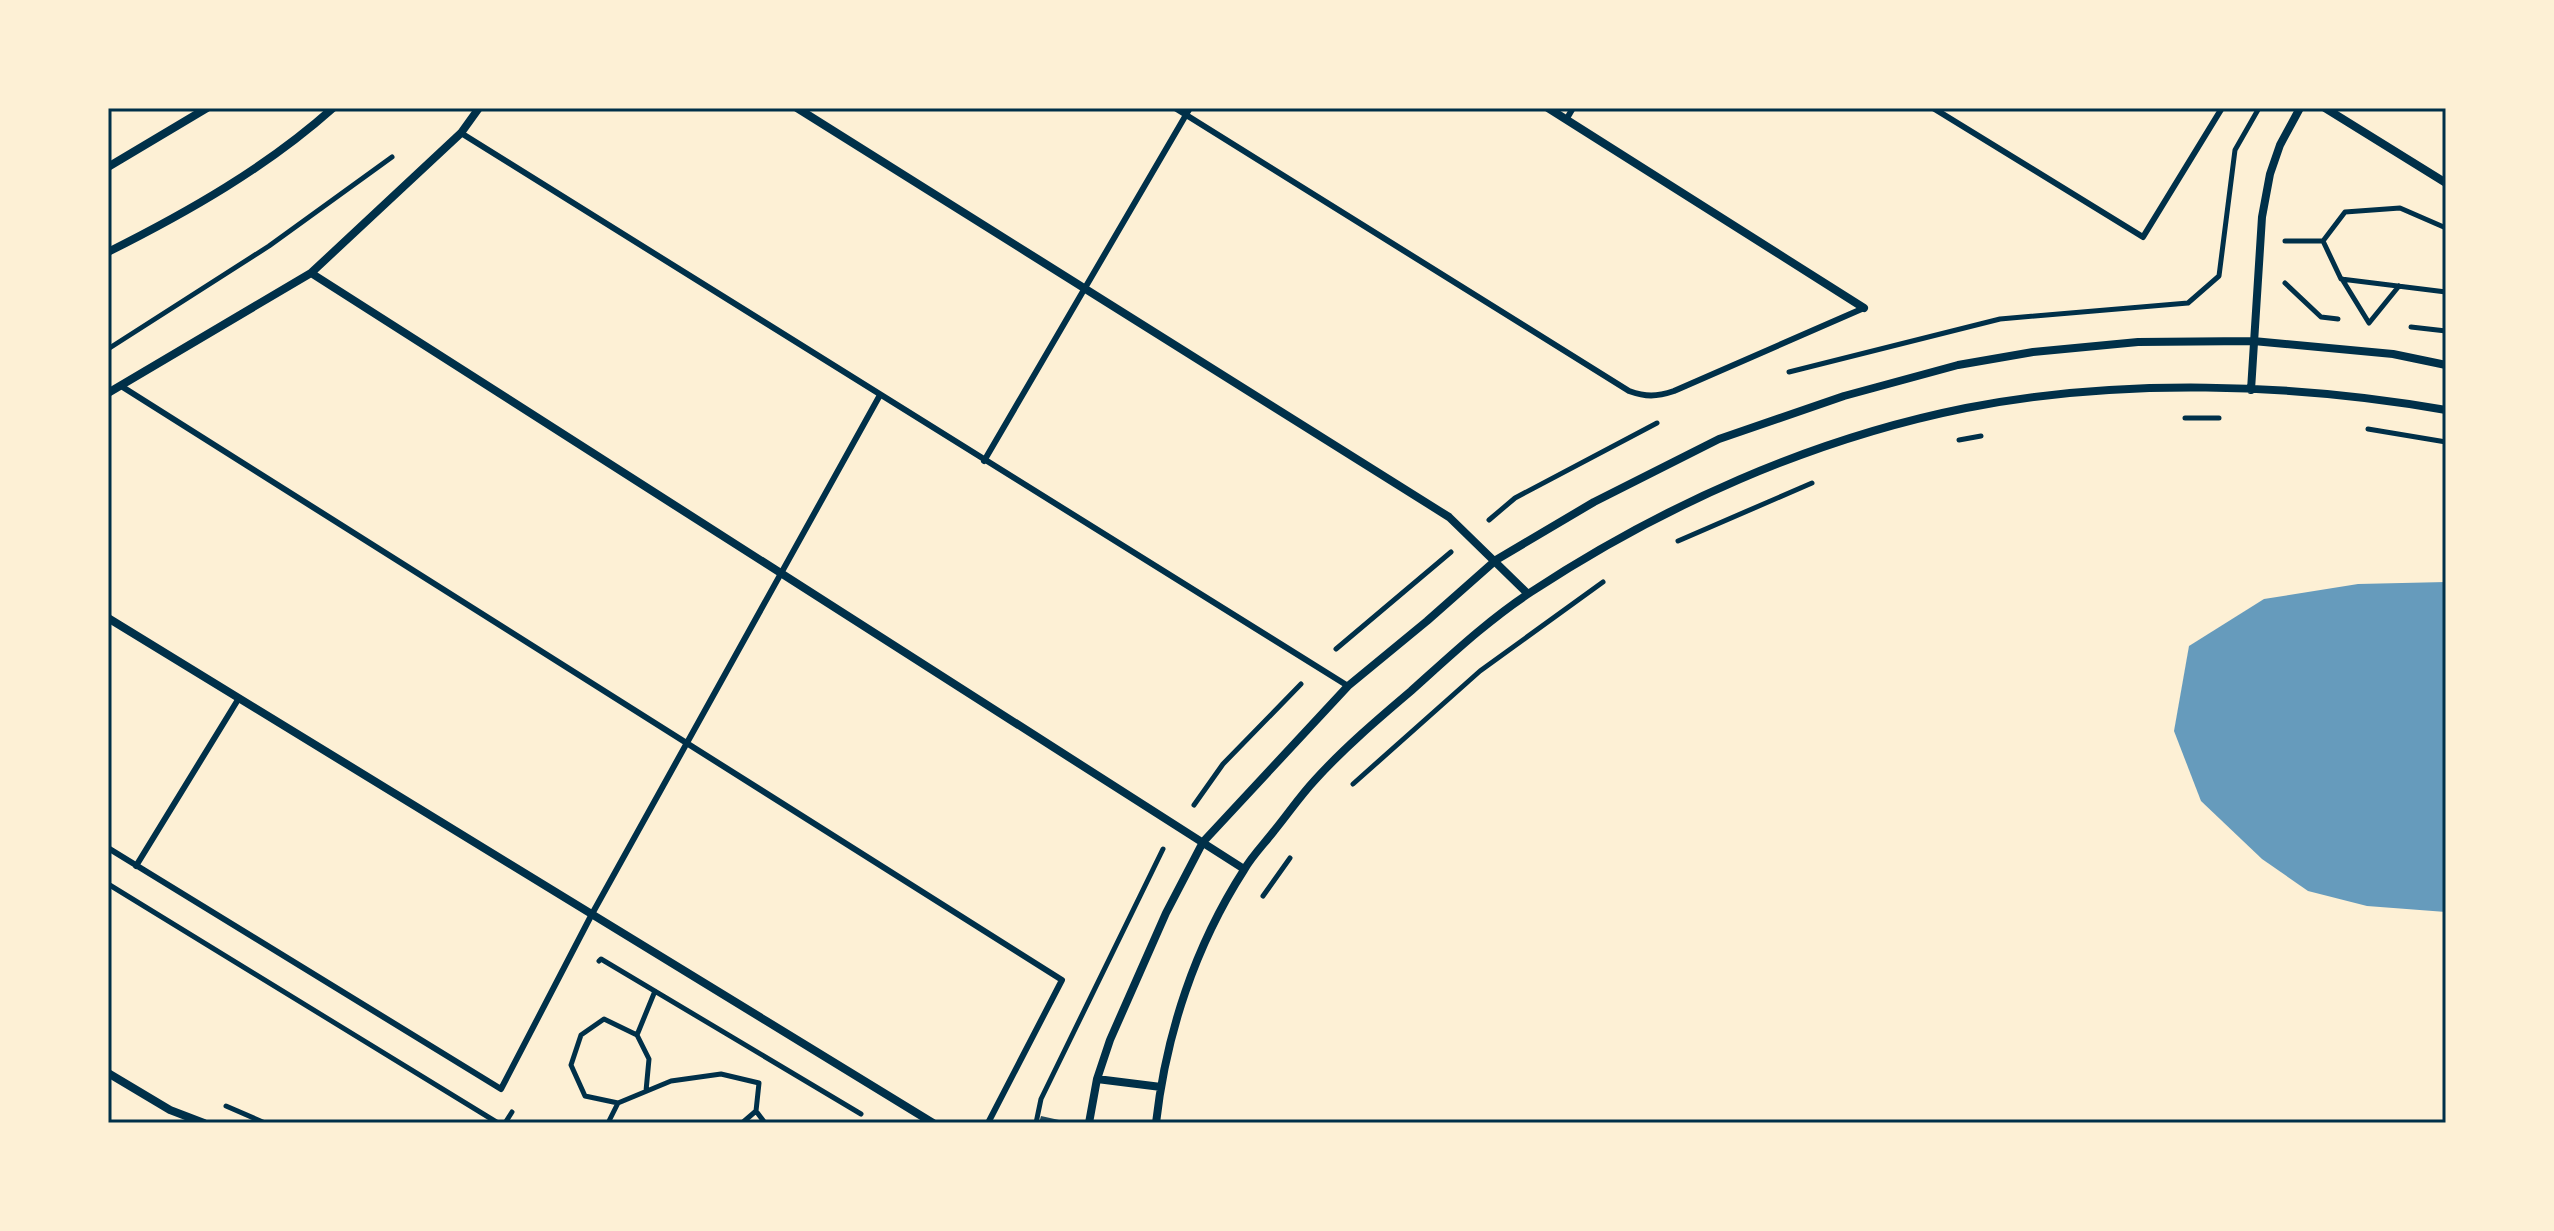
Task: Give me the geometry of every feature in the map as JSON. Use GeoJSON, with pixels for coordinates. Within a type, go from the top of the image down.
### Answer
{"type":"FeatureCollection","features":[{"type":"Feature","properties":{"kind":"street"},"geometry":{"type":"LineString","coordinates":[[108,167],[207,108]]}},
{"type":"Feature","properties":{"kind":"street"},"geometry":{"type":"LineString","coordinates":[[108,252],[174,219],[297,141],[333,108]]}},
{"type":"Feature","properties":{"kind":"street"},"geometry":{"type":"LineString","coordinates":[[108,393],[311,273],[461,133],[479,108]]}},
{"type":"Feature","properties":{"kind":"street"},"geometry":{"type":"LineString","coordinates":[[797,108],[1449,517],[1528,594]]}},
{"type":"Feature","properties":{"kind":"street"},"geometry":{"type":"LineString","coordinates":[[1548,108],[1864,308]]}},
{"type":"Feature","properties":{"kind":"street"},"geometry":{"type":"LineString","coordinates":[[2251,390],[2262,217],[2270,174],[2280,145],[2300,108]]}},
{"type":"Feature","properties":{"kind":"street"},"geometry":{"type":"LineString","coordinates":[[2325,108],[2446,183]]}},
{"type":"Feature","properties":{"kind":"street"},"geometry":{"type":"LineString","coordinates":[[311,273],[1244,869]]}},
{"type":"Feature","properties":{"kind":"street"},"geometry":{"type":"LineString","coordinates":[[1089,1123],[1097,1079],[1131,989],[1203,842],[1348,686],[1496,560],[1594,502],[1719,439],[1844,396],[1958,365],[2033,352],[2138,342],[2253,341],[2393,354],[2446,365]]}},
{"type":"Feature","properties":{"kind":"street"},"geometry":{"type":"LineString","coordinates":[[1156,1123],[1179,1007],[1209,934],[1244,869],[1314,780],[1381,716],[1528,594],[1616,541],[1734,481],[1855,436],[1965,408],[2048,395],[2141,388],[2251,390],[2383,399],[2446,410]]}},
{"type":"Feature","properties":{"kind":"street"},"geometry":{"type":"LineString","coordinates":[[108,618],[933,1123]]}},
{"type":"Feature","properties":{"kind":"street"},"geometry":{"type":"LineString","coordinates":[[108,1073],[170,1110],[204,1123]]}},
{"type":"Feature","properties":{"kind":"street"},"geometry":{"type":"LineString","coordinates":[[1097,1079],[1161,1087]]}},
{"type":"Feature","properties":{"kind":"lane"},"geometry":{"type":"LineString","coordinates":[[1175,108],[1188,112],[1629,391],[1645,397],[1657,397],[1674,391],[1864,308]]}},
{"type":"Feature","properties":{"kind":"lane"},"geometry":{"type":"LineString","coordinates":[[1566,120],[1573,108]]}},
{"type":"Feature","properties":{"kind":"lane"},"geometry":{"type":"LineString","coordinates":[[1933,108],[2143,237],[2222,108]]}},
{"type":"Feature","properties":{"kind":"lane"},"geometry":{"type":"LineString","coordinates":[[984,461],[1188,112]]}},
{"type":"Feature","properties":{"kind":"lane"},"geometry":{"type":"LineString","coordinates":[[461,133],[1348,686]]}},
{"type":"Feature","properties":{"kind":"lane"},"geometry":{"type":"LineString","coordinates":[[121,386],[1062,980],[988,1123]]}},
{"type":"Feature","properties":{"kind":"lane"},"geometry":{"type":"LineString","coordinates":[[108,848],[501,1089],[592,914],[880,395]]}},
{"type":"Feature","properties":{"kind":"lane"},"geometry":{"type":"LineString","coordinates":[[136,866],[239,698]]}},
{"type":"Feature","properties":{"kind":"path"},"geometry":{"type":"LineString","coordinates":[[108,349],[269,246],[403,149]]}},
{"type":"Feature","properties":{"kind":"path"},"geometry":{"type":"LineString","coordinates":[[2323,241],[2345,212],[2400,208],[2446,228]]}},
{"type":"Feature","properties":{"kind":"path"},"geometry":{"type":"LineString","coordinates":[[2285,255],[2286,232]]}},
{"type":"Feature","properties":{"kind":"path"},"geometry":{"type":"LineString","coordinates":[[2285,241],[2323,241]]}},
{"type":"Feature","properties":{"kind":"path"},"geometry":{"type":"LineString","coordinates":[[2323,241],[2341,279],[2369,323]]}},
{"type":"Feature","properties":{"kind":"path"},"geometry":{"type":"LineString","coordinates":[[2285,269],[2284,283],[2321,317],[2384,324]]}},
{"type":"Feature","properties":{"kind":"path"},"geometry":{"type":"LineString","coordinates":[[2341,279],[2446,292]]}},
{"type":"Feature","properties":{"kind":"path"},"geometry":{"type":"LineString","coordinates":[[2369,323],[2399,286]]}},
{"type":"Feature","properties":{"kind":"path"},"geometry":{"type":"LineString","coordinates":[[2400,326],[2446,331]]}},
{"type":"Feature","properties":{"kind":"path"},"geometry":{"type":"LineString","coordinates":[[2181,418],[2228,418]]}},
{"type":"Feature","properties":{"kind":"path"},"geometry":{"type":"LineString","coordinates":[[2353,426],[2446,442]]}},
{"type":"Feature","properties":{"kind":"path"},"geometry":{"type":"LineString","coordinates":[[1952,442],[1982,436]]}},
{"type":"Feature","properties":{"kind":"path"},"geometry":{"type":"LineString","coordinates":[[1675,543],[1820,479]]}},
{"type":"Feature","properties":{"kind":"path"},"geometry":{"type":"LineString","coordinates":[[1351,785],[1480,671],[1606,580]]}},
{"type":"Feature","properties":{"kind":"path"},"geometry":{"type":"LineString","coordinates":[[1258,903],[1293,854]]}},
{"type":"Feature","properties":{"kind":"path"},"geometry":{"type":"LineString","coordinates":[[108,884],[498,1123]]}},
{"type":"Feature","properties":{"kind":"path"},"geometry":{"type":"LineString","coordinates":[[601,959],[863,1115]]}},
{"type":"Feature","properties":{"kind":"path"},"geometry":{"type":"LineString","coordinates":[[637,1035],[655,991]]}},
{"type":"Feature","properties":{"kind":"path"},"geometry":{"type":"LineString","coordinates":[[646,1091],[649,1059],[637,1035],[604,1019],[581,1035],[571,1065],[585,1096],[618,1103],[671,1081],[721,1074],[759,1083],[756,1111],[765,1123]]}},
{"type":"Feature","properties":{"kind":"path"},"geometry":{"type":"LineString","coordinates":[[608,1123],[618,1103]]}},
{"type":"Feature","properties":{"kind":"path"},"geometry":{"type":"LineString","coordinates":[[742,1123],[756,1111]]}},
{"type":"Feature","properties":{"kind":"water"},"geometry":{"type":"Polygon","coordinates":[[[2446,582],[2446,912],[2367,906],[2308,891],[2262,859],[2201,801],[2174,731],[2189,646],[2264,599],[2358,584],[2446,582]]]}},
{"type":"Feature","properties":{"kind":"building"},"geometry":{"type":"Polygon","coordinates":[[[1041,1116],[1068,1122],[1068,1123],[1039,1123],[1041,1116]]]}}]}
